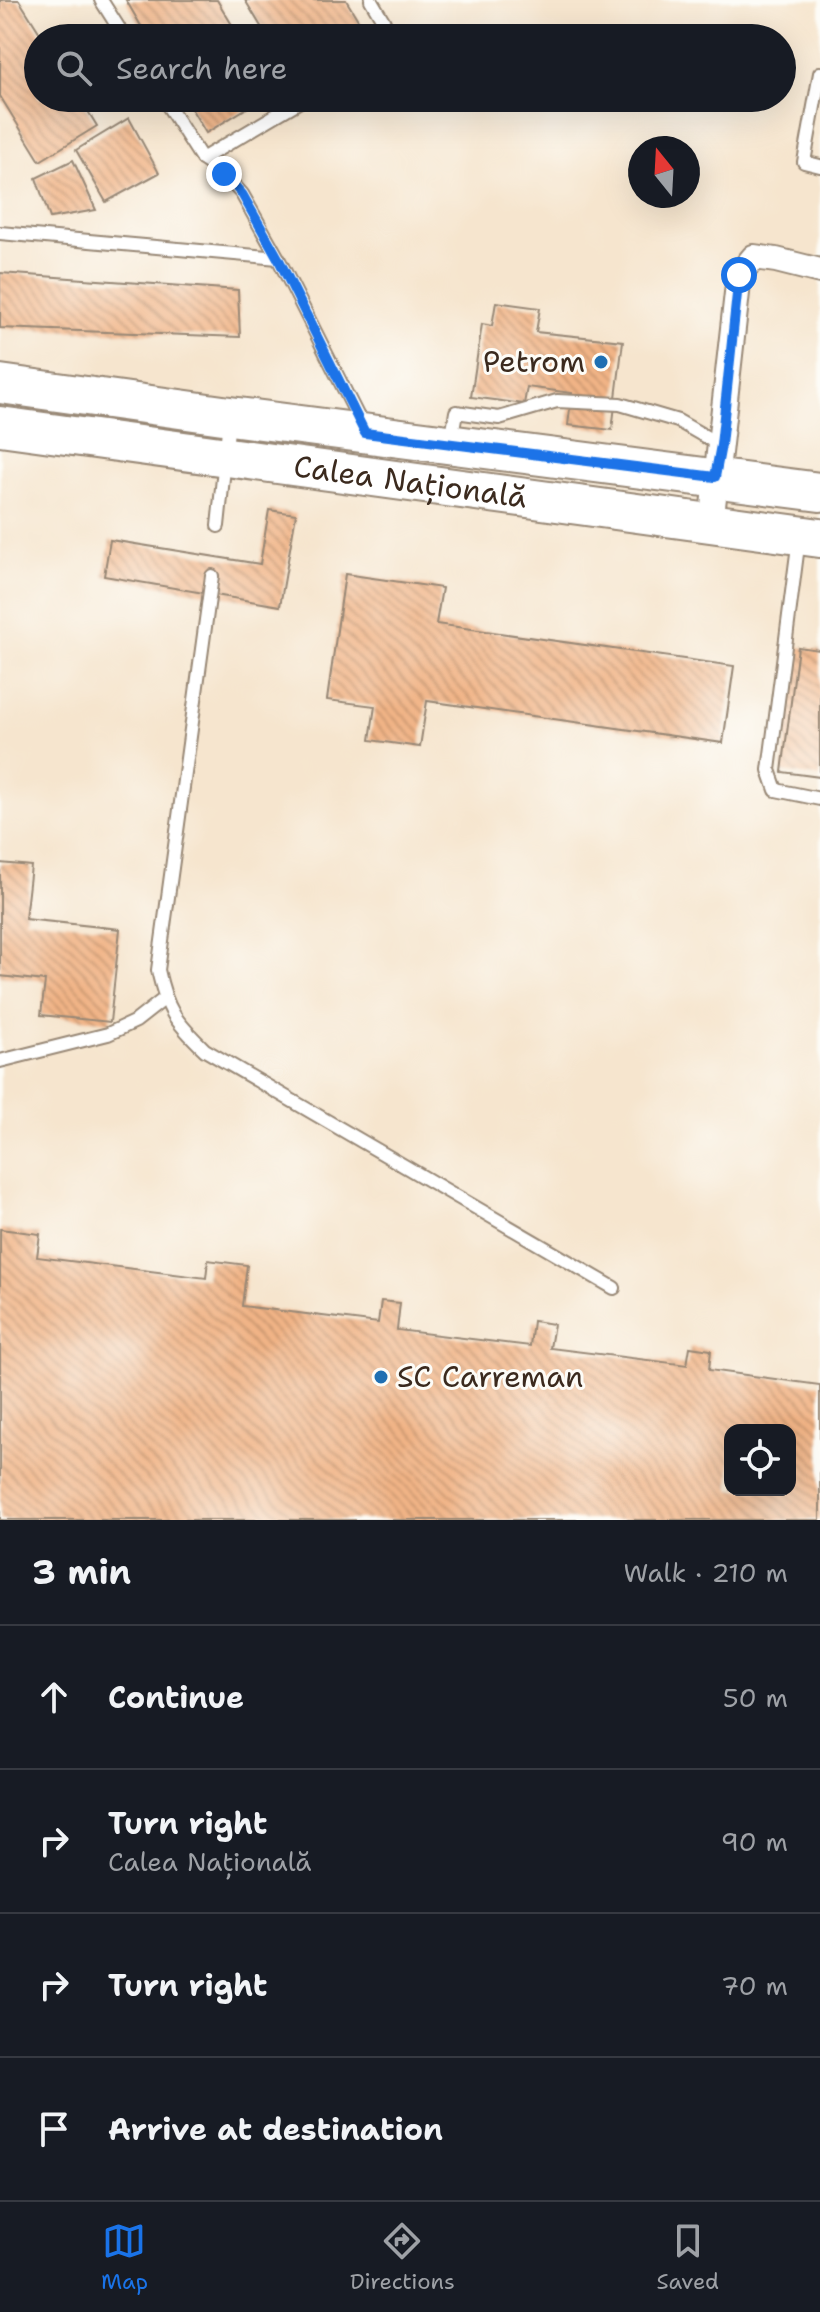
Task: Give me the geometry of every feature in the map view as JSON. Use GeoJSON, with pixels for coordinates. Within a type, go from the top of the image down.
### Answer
{"type":"FeatureCollection","features":[{"type":"Feature","properties":{"kind":"main road","name":"Calea Națională"},"geometry":{"type":"LineString","coordinates":[[0,384],[230,416],[380,456],[711,524],[810,536]]}},
{"type":"Feature","properties":{"kind":"main road","name":"Calea Națională"},"geometry":{"type":"LineString","coordinates":[[0,426],[225,456],[380,456],[450,444],[718,461],[820,492]]}},
{"type":"Feature","properties":{"kind":"street"},"geometry":{"type":"LineString","coordinates":[[711,524],[739,275],[754,257],[820,271]]}},
{"type":"Feature","properties":{"kind":"lane"},"geometry":{"type":"LineString","coordinates":[[101,0],[116,24]]}},
{"type":"Feature","properties":{"kind":"lane"},"geometry":{"type":"LineString","coordinates":[[371,0],[384,24]]}},
{"type":"Feature","properties":{"kind":"lane"},"geometry":{"type":"LineString","coordinates":[[820,73],[804,162],[820,166]]}},
{"type":"Feature","properties":{"kind":"lane"},"geometry":{"type":"LineString","coordinates":[[172,112],[202,159],[224,174],[242,194],[380,456]]}},
{"type":"Feature","properties":{"kind":"lane"},"geometry":{"type":"LineString","coordinates":[[202,159],[281,112]]}},
{"type":"Feature","properties":{"kind":"lane"},"geometry":{"type":"LineString","coordinates":[[0,233],[278,258]]}},
{"type":"Feature","properties":{"kind":"lane"},"geometry":{"type":"LineString","coordinates":[[450,444],[456,412],[499,418],[557,401],[620,404],[678,421],[718,461]]}},
{"type":"Feature","properties":{"kind":"lane"},"geometry":{"type":"LineString","coordinates":[[218,526],[230,416]]}},
{"type":"Feature","properties":{"kind":"lane"},"geometry":{"type":"LineString","coordinates":[[810,536],[769,770],[776,790],[820,799]]}},
{"type":"Feature","properties":{"kind":"lane"},"geometry":{"type":"LineString","coordinates":[[212,576],[158,970],[164,999],[177,1023],[205,1050],[614,1288]]}},
{"type":"Feature","properties":{"kind":"lane"},"geometry":{"type":"LineString","coordinates":[[0,1061],[108,1034],[136,1021],[164,999]]}},
{"type":"Feature","properties":{"kind":"building"},"geometry":{"type":"Polygon","coordinates":[[[0,0],[19,0],[34,24],[24,24],[24,112],[88,112],[97,126],[40,161],[0,96],[0,0]]]}},
{"type":"Feature","properties":{"kind":"building"},"geometry":{"type":"Polygon","coordinates":[[[126,0],[217,0],[232,24],[140,24],[126,0]]]}},
{"type":"Feature","properties":{"kind":"building"},"geometry":{"type":"Polygon","coordinates":[[[245,0],[346,0],[361,24],[260,24],[245,0]]]}},
{"type":"Feature","properties":{"kind":"building"},"geometry":{"type":"Polygon","coordinates":[[[193,112],[240,112],[206,133],[193,112]]]}},
{"type":"Feature","properties":{"kind":"building"},"geometry":{"type":"Polygon","coordinates":[[[129,118],[159,173],[106,202],[76,150],[129,118]]]}},
{"type":"Feature","properties":{"kind":"building"},"geometry":{"type":"Polygon","coordinates":[[[73,160],[96,210],[50,218],[36,178],[73,160]]]}},
{"type":"Feature","properties":{"kind":"building"},"geometry":{"type":"Polygon","coordinates":[[[0,273],[238,290],[240,337],[0,328],[0,273]]]}},
{"type":"Feature","properties":{"kind":"building"},"geometry":{"type":"Polygon","coordinates":[[[496,302],[540,308],[536,332],[623,341],[612,430],[568,425],[572,393],[527,387],[524,404],[471,397],[482,324],[492,326],[496,302]]]}},
{"type":"Feature","properties":{"kind":"building"},"geometry":{"type":"Polygon","coordinates":[[[269,510],[296,514],[280,606],[104,576],[110,540],[260,564],[269,510]]]}},
{"type":"Feature","properties":{"kind":"building"},"geometry":{"type":"Polygon","coordinates":[[[345,574],[442,588],[436,624],[734,666],[723,743],[427,701],[420,747],[370,740],[375,706],[327,700],[345,574]]]}},
{"type":"Feature","properties":{"kind":"building"},"geometry":{"type":"Polygon","coordinates":[[[798,647],[820,650],[820,777],[782,772],[798,647]]]}},
{"type":"Feature","properties":{"kind":"building"},"geometry":{"type":"Polygon","coordinates":[[[0,863],[31,866],[25,919],[120,929],[110,1022],[41,1015],[45,981],[0,976],[0,863]]]}},
{"type":"Feature","properties":{"kind":"building","name":"SC Carreman"},"geometry":{"type":"Polygon","coordinates":[[[0,1229],[40,1234],[37,1257],[206,1278],[208,1260],[247,1265],[242,1306],[378,1323],[381,1301],[400,1303],[397,1330],[530,1346],[533,1321],[554,1324],[550,1348],[687,1365],[690,1347],[711,1350],[709,1370],[820,1385],[820,1520],[0,1520],[0,1229]]]}},
{"type":"Feature","properties":{"kind":"place","name":"Petrom"},"geometry":{"type":"Point","coordinates":[601,362]}},
{"type":"Feature","properties":{"kind":"place","name":"SC Carreman"},"geometry":{"type":"Point","coordinates":[381,1377]}},
{"type":"Feature","properties":{"kind":"route"},"geometry":{"type":"LineString","coordinates":[[224,174],[242,194],[278,258],[365,433],[715,477],[739,275]]}}]}
